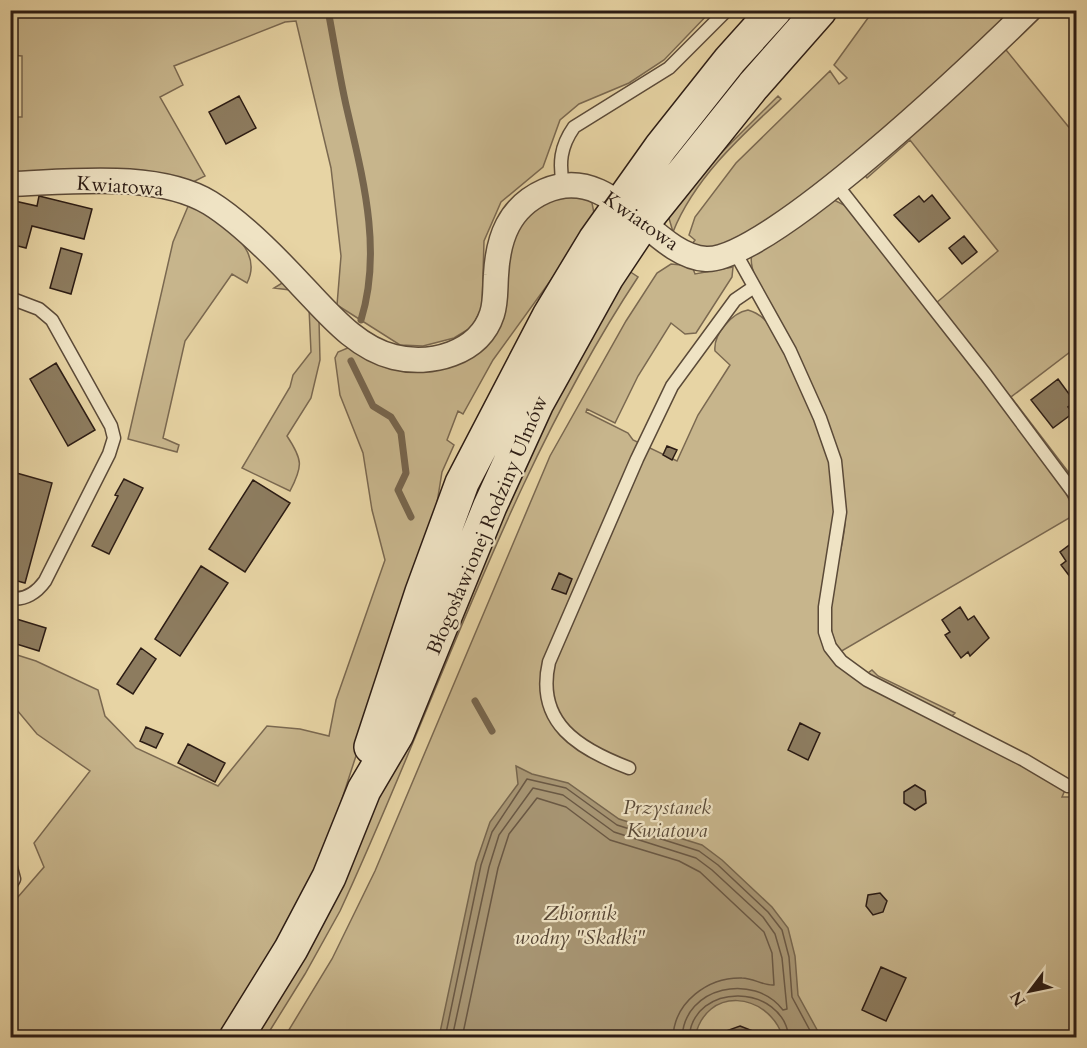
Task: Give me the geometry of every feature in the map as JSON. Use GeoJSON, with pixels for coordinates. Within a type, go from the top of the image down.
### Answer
{"type":"FeatureCollection","features":[{"type":"Feature","properties":{"kind":"main road","name":"Błogosławionej Rodziny Ulmów"},"geometry":{"type":"LineString","coordinates":[[236,1038],[309,916],[329,877],[364,790],[397,734],[490,506],[537,403],[607,276],[631,213],[690,108],[775,10]]}},
{"type":"Feature","properties":{"kind":"main road","name":"Błogosławionej Rodziny Ulmów"},"geometry":{"type":"LineString","coordinates":[[631,213],[753,86],[820,10]]}},
{"type":"Feature","properties":{"kind":"street","name":"Kwiatowa"},"geometry":{"type":"LineString","coordinates":[[10,183],[112,181],[171,188],[209,203],[276,258],[336,322],[374,349],[390,356],[419,360],[452,354],[480,335],[492,314],[498,246],[508,221],[526,203],[546,191],[563,186],[587,188],[631,213],[694,257],[712,259],[735,252],[800,211],[836,184],[968,70],[1029,10]]}},
{"type":"Feature","properties":{"kind":"lane"},"geometry":{"type":"LineString","coordinates":[[563,186],[560,159],[567,137],[574,127],[581,120],[650,83],[669,68],[727,10]]}},
{"type":"Feature","properties":{"kind":"lane"},"geometry":{"type":"LineString","coordinates":[[836,184],[986,375],[1077,496]]}},
{"type":"Feature","properties":{"kind":"lane"},"geometry":{"type":"LineString","coordinates":[[735,252],[775,322],[803,380],[823,427],[838,477],[840,512],[825,614],[825,632],[834,654],[867,680],[1015,755],[1068,786]]}},
{"type":"Feature","properties":{"kind":"lane"},"geometry":{"type":"LineString","coordinates":[[629,768],[581,745],[561,728],[552,712],[547,696],[549,662],[637,459],[672,386],[735,300],[754,287]]}},
{"type":"Feature","properties":{"kind":"lane"},"geometry":{"type":"LineString","coordinates":[[10,298],[32,306],[52,320],[107,417],[114,438],[109,454],[45,581],[38,590],[27,596],[10,598]]}},
{"type":"Feature","properties":{"kind":"lane"},"geometry":{"type":"LineString","coordinates":[[10,864],[14,879],[10,886]]}},
{"type":"Feature","properties":{"kind":"green space"},"geometry":{"type":"Polygon","coordinates":[[[11,11],[711,11],[664,60],[629,83],[579,104],[560,120],[543,167],[501,202],[484,241],[482,307],[472,327],[454,338],[423,346],[400,345],[337,305],[341,256],[331,168],[296,21],[285,22],[174,66],[183,85],[160,97],[205,176],[193,182],[11,174],[11,117],[22,117],[22,56],[11,55],[11,11]]]}},
{"type":"Feature","properties":{"kind":"green space"},"geometry":{"type":"Polygon","coordinates":[[[873,11],[1021,11],[984,47],[773,222],[716,250],[692,244],[695,240],[689,235],[695,217],[736,163],[830,71],[839,84],[847,78],[834,65],[873,11]]]}},
{"type":"Feature","properties":{"kind":"green space"},"geometry":{"type":"Polygon","coordinates":[[[1002,45],[1076,136],[1076,351],[1074,349],[1011,397],[1076,482],[1076,488],[1009,398],[1010,396],[936,303],[998,251],[910,140],[867,178],[860,170],[1002,45]]]}},
{"type":"Feature","properties":{"kind":"green space"},"geometry":{"type":"Polygon","coordinates":[[[778,96],[781,99],[734,144],[706,177],[693,194],[673,232],[668,215],[686,188],[778,96]]]}},
{"type":"Feature","properties":{"kind":"green space"},"geometry":{"type":"Polygon","coordinates":[[[558,196],[587,199],[592,203],[594,213],[556,273],[493,360],[463,414],[458,411],[447,440],[454,445],[442,472],[436,509],[330,836],[295,911],[240,1005],[218,1037],[11,1037],[11,905],[44,867],[34,843],[90,771],[37,734],[11,706],[11,653],[36,661],[98,690],[105,716],[136,748],[218,786],[267,726],[300,729],[329,736],[336,700],[385,560],[372,510],[363,453],[340,395],[335,358],[338,352],[350,347],[465,359],[508,245],[528,212],[558,196]]]}},
{"type":"Feature","properties":{"kind":"green space"},"geometry":{"type":"Polygon","coordinates":[[[834,200],[846,206],[962,350],[1062,485],[1076,514],[840,652],[832,633],[830,613],[844,528],[845,507],[841,487],[794,354],[755,276],[751,261],[752,254],[834,200]]]}},
{"type":"Feature","properties":{"kind":"green space"},"geometry":{"type":"Polygon","coordinates":[[[189,204],[224,226],[235,236],[250,257],[251,270],[247,283],[232,274],[185,341],[163,438],[179,445],[177,452],[128,439],[173,242],[189,204]]]}},
{"type":"Feature","properties":{"kind":"green space","name":"Przystanek Kwiatowa"},"geometry":{"type":"Polygon","coordinates":[[[671,264],[692,266],[695,274],[733,267],[732,277],[696,333],[685,334],[671,323],[638,376],[615,423],[587,409],[586,412],[628,433],[633,440],[677,461],[698,415],[730,365],[715,351],[720,331],[736,315],[748,310],[757,314],[771,326],[810,407],[829,459],[834,536],[824,646],[833,661],[849,674],[1007,756],[1065,790],[1062,797],[1076,797],[1076,1037],[962,1038],[951,1033],[949,1038],[284,1038],[332,959],[375,871],[550,456],[626,321],[657,273],[671,264]]]}},
{"type":"Feature","properties":{"kind":"green space"},"geometry":{"type":"Polygon","coordinates":[[[629,271],[638,277],[592,352],[513,508],[340,911],[269,1032],[265,1037],[252,1038],[528,449],[629,271]]]}},
{"type":"Feature","properties":{"kind":"green space"},"geometry":{"type":"Polygon","coordinates":[[[287,280],[319,320],[320,360],[311,398],[287,436],[296,451],[299,463],[299,469],[290,491],[242,468],[290,387],[293,375],[311,352],[309,308],[290,290],[274,288],[287,280]]]}},
{"type":"Feature","properties":{"kind":"green space"},"geometry":{"type":"Polygon","coordinates":[[[872,670],[878,676],[955,713],[950,718],[870,676],[868,673],[872,670]]]}},
{"type":"Feature","properties":{"kind":"water","name":"Zbiornik wodny \"Skałki\""},"geometry":{"type":"Polygon","coordinates":[[[516,766],[532,774],[568,783],[619,819],[702,845],[722,860],[772,907],[788,928],[795,956],[798,995],[821,1037],[783,1037],[775,1022],[764,1010],[751,1003],[737,1001],[723,1002],[711,1009],[701,1020],[695,1037],[439,1037],[476,863],[490,822],[518,784],[516,766]]]}},
{"type":"Feature","properties":{"kind":"building"},"geometry":{"type":"Polygon","coordinates":[[[239,96],[256,128],[226,144],[209,112],[239,96]]]}},
{"type":"Feature","properties":{"kind":"building"},"geometry":{"type":"Polygon","coordinates":[[[932,195],[950,218],[919,242],[894,215],[919,196],[924,202],[932,195]]]}},
{"type":"Feature","properties":{"kind":"building"},"geometry":{"type":"Polygon","coordinates":[[[39,196],[92,209],[84,239],[32,226],[26,248],[10,244],[10,200],[37,206],[39,196]]]}},
{"type":"Feature","properties":{"kind":"building"},"geometry":{"type":"Polygon","coordinates":[[[964,236],[977,252],[962,264],[949,248],[964,236]]]}},
{"type":"Feature","properties":{"kind":"building"},"geometry":{"type":"Polygon","coordinates":[[[61,248],[82,254],[71,294],[50,288],[61,248]]]}},
{"type":"Feature","properties":{"kind":"building"},"geometry":{"type":"Polygon","coordinates":[[[56,363],[95,430],[68,446],[30,379],[56,363]]]}},
{"type":"Feature","properties":{"kind":"building"},"geometry":{"type":"Polygon","coordinates":[[[1058,379],[1075,402],[1068,407],[1073,413],[1053,428],[1031,400],[1058,379]]]}},
{"type":"Feature","properties":{"kind":"building"},"geometry":{"type":"Polygon","coordinates":[[[667,446],[677,450],[672,460],[663,455],[667,446]]]}},
{"type":"Feature","properties":{"kind":"building"},"geometry":{"type":"Polygon","coordinates":[[[13,472],[52,483],[25,583],[10,579],[13,472]]]}},
{"type":"Feature","properties":{"kind":"building"},"geometry":{"type":"Polygon","coordinates":[[[124,479],[143,488],[109,554],[92,546],[118,496],[115,495],[124,479]]]}},
{"type":"Feature","properties":{"kind":"building"},"geometry":{"type":"Polygon","coordinates":[[[253,480],[290,503],[245,572],[209,549],[253,480]]]}},
{"type":"Feature","properties":{"kind":"building"},"geometry":{"type":"Polygon","coordinates":[[[1076,540],[1076,580],[1074,582],[1061,565],[1066,561],[1060,552],[1076,540]]]}},
{"type":"Feature","properties":{"kind":"building"},"geometry":{"type":"Polygon","coordinates":[[[201,566],[228,583],[180,656],[155,639],[201,566]]]}},
{"type":"Feature","properties":{"kind":"building"},"geometry":{"type":"Polygon","coordinates":[[[559,573],[572,579],[566,594],[552,589],[559,573]]]}},
{"type":"Feature","properties":{"kind":"building"},"geometry":{"type":"Polygon","coordinates":[[[960,607],[968,620],[974,616],[989,638],[970,656],[968,652],[961,658],[945,635],[950,632],[942,620],[960,607]]]}},
{"type":"Feature","properties":{"kind":"building"},"geometry":{"type":"Polygon","coordinates":[[[10,617],[46,628],[39,651],[10,642],[10,617]]]}},
{"type":"Feature","properties":{"kind":"building"},"geometry":{"type":"Polygon","coordinates":[[[141,648],[156,659],[133,694],[117,684],[141,648]]]}},
{"type":"Feature","properties":{"kind":"building"},"geometry":{"type":"Polygon","coordinates":[[[800,723],[820,733],[808,760],[788,750],[800,723]]]}},
{"type":"Feature","properties":{"kind":"building"},"geometry":{"type":"Polygon","coordinates":[[[146,727],[163,734],[156,748],[140,741],[146,727]]]}},
{"type":"Feature","properties":{"kind":"building"},"geometry":{"type":"Polygon","coordinates":[[[188,744],[225,763],[215,782],[178,763],[188,744]]]}},
{"type":"Feature","properties":{"kind":"building"},"geometry":{"type":"Polygon","coordinates":[[[915,785],[925,791],[926,803],[915,810],[904,803],[904,792],[915,785]]]}},
{"type":"Feature","properties":{"kind":"building"},"geometry":{"type":"Polygon","coordinates":[[[880,893],[887,901],[883,912],[873,915],[866,906],[868,895],[880,893]]]}},
{"type":"Feature","properties":{"kind":"building"},"geometry":{"type":"Polygon","coordinates":[[[881,967],[906,978],[886,1021],[862,1010],[881,967]]]}},
{"type":"Feature","properties":{"kind":"building"},"geometry":{"type":"Polygon","coordinates":[[[740,1026],[753,1031],[755,1038],[723,1038],[726,1031],[740,1026]]]}},
{"type":"Feature","properties":{"kind":"waterway"},"geometry":{"type":"LineString","coordinates":[[328,10],[368,212],[370,266],[361,320]]}},
{"type":"Feature","properties":{"kind":"waterway"},"geometry":{"type":"LineString","coordinates":[[351,361],[373,406],[391,417],[401,433],[406,473],[398,490],[411,517]]}},
{"type":"Feature","properties":{"kind":"waterway"},"geometry":{"type":"LineString","coordinates":[[475,701],[492,731]]}}]}
